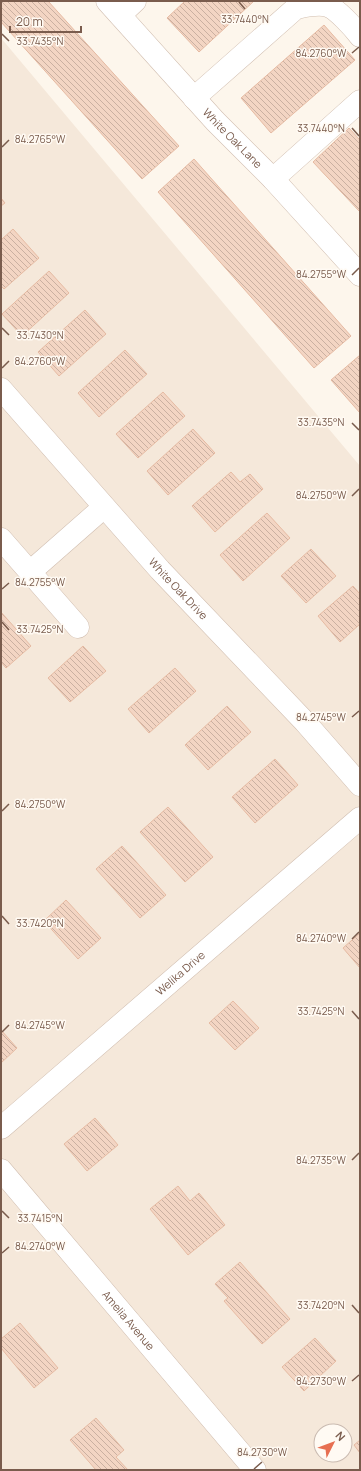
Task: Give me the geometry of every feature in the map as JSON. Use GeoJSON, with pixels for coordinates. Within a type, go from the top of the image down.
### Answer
{"type":"FeatureCollection","features":[{"type":"Feature","properties":{"kind":"street"},"geometry":{"type":"LineString","coordinates":[[194,98],[296,8],[309,5],[328,6],[351,24],[360,36]]}},
{"type":"Feature","properties":{"kind":"street","name":"White Oak Lane"},"geometry":{"type":"LineString","coordinates":[[120,6],[194,98],[273,179],[360,275]]}},
{"type":"Feature","properties":{"kind":"street"},"geometry":{"type":"LineString","coordinates":[[273,179],[360,101]]}},
{"type":"Feature","properties":{"kind":"street","name":"White Oak Drive"},"geometry":{"type":"LineString","coordinates":[[1,389],[160,570],[305,722],[360,785]]}},
{"type":"Feature","properties":{"kind":"street"},"geometry":{"type":"LineString","coordinates":[[30,572],[104,507]]}},
{"type":"Feature","properties":{"kind":"street"},"geometry":{"type":"LineString","coordinates":[[1,539],[78,627]]}},
{"type":"Feature","properties":{"kind":"street","name":"Welika Drive"},"geometry":{"type":"LineString","coordinates":[[1,1128],[360,818]]}},
{"type":"Feature","properties":{"kind":"street","name":"Amelia Avenue"},"geometry":{"type":"LineString","coordinates":[[1,1170],[255,1470]]}},
{"type":"Feature","properties":{"kind":"shaded area"},"geometry":{"type":"Polygon","coordinates":[[[1,38],[360,466],[360,1470],[1,1470],[1,38]]]}},
{"type":"Feature","properties":{"kind":"building"},"geometry":{"type":"Polygon","coordinates":[[[1,1],[48,1],[179,146],[142,179],[1,22],[1,1]]]}},
{"type":"Feature","properties":{"kind":"building"},"geometry":{"type":"Polygon","coordinates":[[[185,1],[254,1],[199,52],[167,18],[185,1]]]}},
{"type":"Feature","properties":{"kind":"building"},"geometry":{"type":"Polygon","coordinates":[[[324,25],[355,60],[271,133],[241,98],[324,25]]]}},
{"type":"Feature","properties":{"kind":"building"},"geometry":{"type":"Polygon","coordinates":[[[349,128],[360,140],[360,212],[313,162],[349,128]]]}},
{"type":"Feature","properties":{"kind":"building"},"geometry":{"type":"Polygon","coordinates":[[[194,159],[351,336],[314,368],[158,192],[194,159]]]}},
{"type":"Feature","properties":{"kind":"building"},"geometry":{"type":"Polygon","coordinates":[[[1,198],[5,203],[1,206],[1,198]]]}},
{"type":"Feature","properties":{"kind":"building"},"geometry":{"type":"Polygon","coordinates":[[[13,229],[39,258],[4,289],[1,286],[1,240],[13,229]]]}},
{"type":"Feature","properties":{"kind":"building"},"geometry":{"type":"Polygon","coordinates":[[[49,271],[69,293],[22,336],[2,314],[49,271]]]}},
{"type":"Feature","properties":{"kind":"building"},"geometry":{"type":"Polygon","coordinates":[[[85,310],[106,334],[59,376],[38,352],[85,310]]]}},
{"type":"Feature","properties":{"kind":"building"},"geometry":{"type":"Polygon","coordinates":[[[125,350],[147,374],[99,417],[78,393],[125,350]]]}},
{"type":"Feature","properties":{"kind":"building"},"geometry":{"type":"Polygon","coordinates":[[[360,355],[360,413],[331,380],[360,355]]]}},
{"type":"Feature","properties":{"kind":"building"},"geometry":{"type":"Polygon","coordinates":[[[163,392],[185,416],[138,458],[116,434],[163,392]]]}},
{"type":"Feature","properties":{"kind":"building"},"geometry":{"type":"Polygon","coordinates":[[[193,429],[215,453],[168,495],[147,471],[193,429]]]}},
{"type":"Feature","properties":{"kind":"building"},"geometry":{"type":"Polygon","coordinates":[[[231,472],[240,482],[250,474],[263,489],[215,532],[192,506],[231,472]]]}},
{"type":"Feature","properties":{"kind":"building"},"geometry":{"type":"Polygon","coordinates":[[[267,513],[290,538],[243,581],[220,555],[267,513]]]}},
{"type":"Feature","properties":{"kind":"building"},"geometry":{"type":"Polygon","coordinates":[[[311,549],[336,576],[306,603],[281,576],[311,549]]]}},
{"type":"Feature","properties":{"kind":"building"},"geometry":{"type":"Polygon","coordinates":[[[353,586],[360,594],[360,624],[340,642],[318,616],[353,586]]]}},
{"type":"Feature","properties":{"kind":"building"},"geometry":{"type":"Polygon","coordinates":[[[1,612],[31,646],[6,668],[1,662],[1,612]]]}},
{"type":"Feature","properties":{"kind":"building"},"geometry":{"type":"Polygon","coordinates":[[[83,646],[106,671],[70,702],[48,678],[83,646]]]}},
{"type":"Feature","properties":{"kind":"building"},"geometry":{"type":"Polygon","coordinates":[[[175,668],[196,691],[149,733],[128,709],[175,668]]]}},
{"type":"Feature","properties":{"kind":"building"},"geometry":{"type":"Polygon","coordinates":[[[227,706],[251,732],[208,770],[185,745],[227,706]]]}},
{"type":"Feature","properties":{"kind":"building"},"geometry":{"type":"Polygon","coordinates":[[[275,759],[298,785],[255,823],[232,797],[275,759]]]}},
{"type":"Feature","properties":{"kind":"building"},"geometry":{"type":"Polygon","coordinates":[[[168,807],[213,857],[185,882],[140,832],[168,807]]]}},
{"type":"Feature","properties":{"kind":"building"},"geometry":{"type":"Polygon","coordinates":[[[122,846],[166,895],[140,918],[96,869],[122,846]]]}},
{"type":"Feature","properties":{"kind":"building"},"geometry":{"type":"Polygon","coordinates":[[[66,900],[101,938],[78,959],[44,921],[66,900]]]}},
{"type":"Feature","properties":{"kind":"building"},"geometry":{"type":"Polygon","coordinates":[[[360,933],[360,968],[343,948],[360,933]]]}},
{"type":"Feature","properties":{"kind":"building"},"geometry":{"type":"Polygon","coordinates":[[[233,1001],[259,1028],[235,1050],[209,1023],[233,1001]]]}},
{"type":"Feature","properties":{"kind":"building"},"geometry":{"type":"Polygon","coordinates":[[[1,1030],[17,1048],[1,1063],[1,1030]]]}},
{"type":"Feature","properties":{"kind":"building"},"geometry":{"type":"Polygon","coordinates":[[[95,1118],[118,1145],[87,1171],[64,1144],[95,1118]]]}},
{"type":"Feature","properties":{"kind":"building"},"geometry":{"type":"Polygon","coordinates":[[[178,1186],[190,1201],[199,1193],[225,1225],[188,1255],[150,1209],[178,1186]]]}},
{"type":"Feature","properties":{"kind":"building"},"geometry":{"type":"Polygon","coordinates":[[[240,1262],[290,1319],[262,1344],[224,1301],[228,1298],[215,1284],[240,1262]]]}},
{"type":"Feature","properties":{"kind":"building"},"geometry":{"type":"Polygon","coordinates":[[[20,1323],[58,1368],[34,1388],[1,1348],[1,1339],[20,1323]]]}},
{"type":"Feature","properties":{"kind":"building"},"geometry":{"type":"Polygon","coordinates":[[[315,1338],[336,1361],[304,1391],[282,1367],[315,1338]]]}},
{"type":"Feature","properties":{"kind":"building"},"geometry":{"type":"Polygon","coordinates":[[[96,1418],[124,1450],[116,1457],[128,1470],[96,1470],[70,1440],[96,1418]]]}},
{"type":"Feature","properties":{"kind":"building"},"geometry":{"type":"Polygon","coordinates":[[[360,1440],[360,1453],[354,1445],[360,1440]]]}}]}
